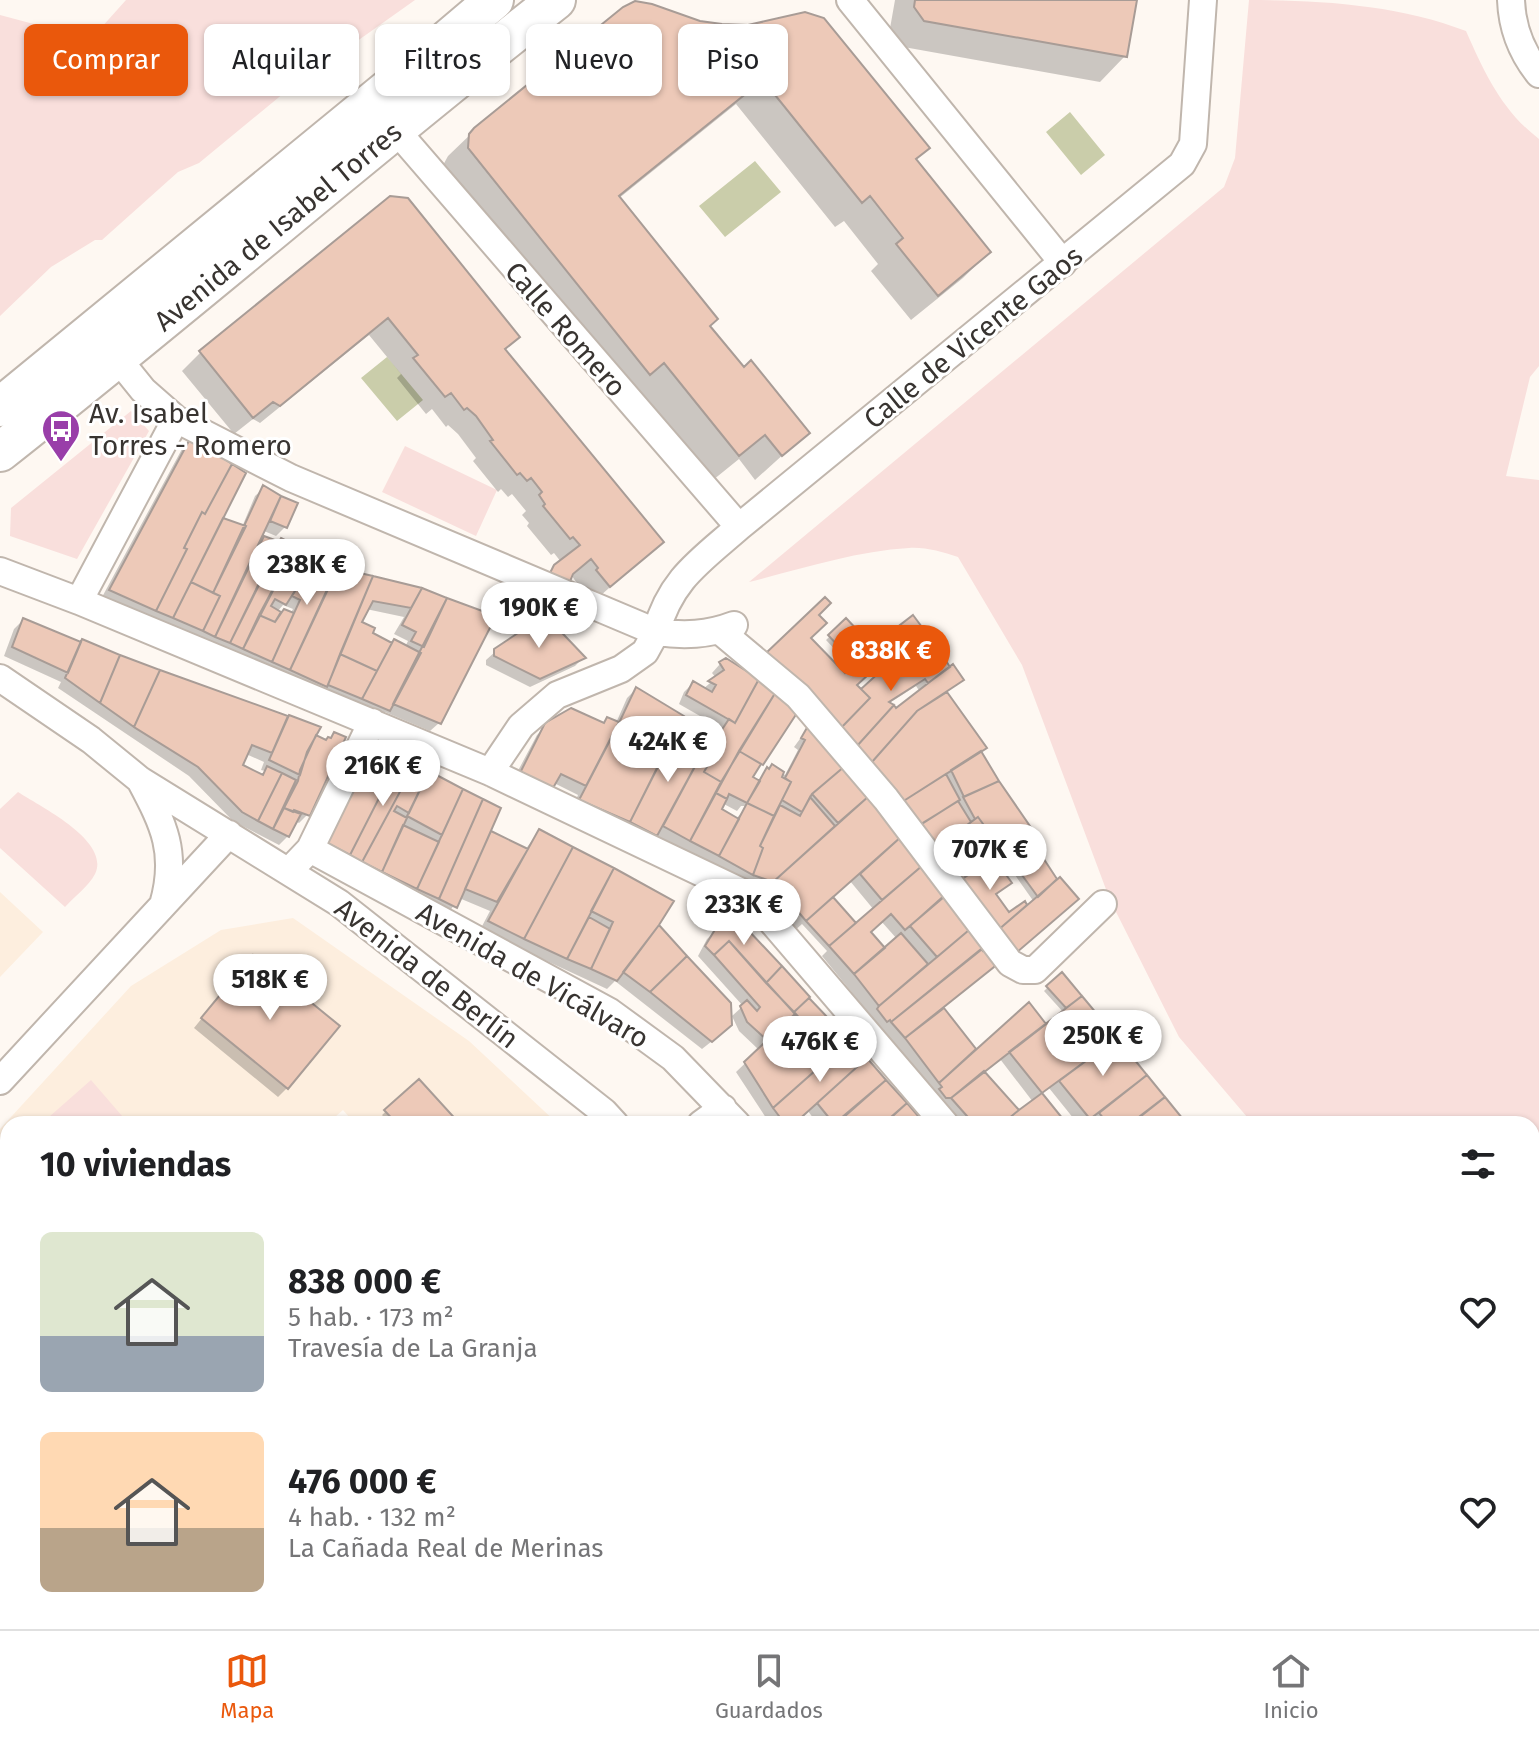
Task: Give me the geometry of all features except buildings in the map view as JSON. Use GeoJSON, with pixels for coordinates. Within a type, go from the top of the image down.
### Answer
{"type":"FeatureCollection","features":[{"type":"Feature","properties":{"kind":"street","name":"Avenida de Isabel Torres"},"geometry":{"type":"LineString","coordinates":[[0,407],[494,0]]}},
{"type":"Feature","properties":{"kind":"street","name":"Avenida de Isabel Torres"},"geometry":{"type":"LineString","coordinates":[[0,452],[556,0]]}},
{"type":"Feature","properties":{"kind":"street"},"geometry":{"type":"LineString","coordinates":[[850,0],[1063,263]]}},
{"type":"Feature","properties":{"kind":"street","name":"Calle de Vicente Gaos"},"geometry":{"type":"LineString","coordinates":[[490,772],[521,726],[557,695],[621,669],[645,652],[656,632],[664,604],[684,575],[1182,164],[1193,144],[1203,0]]}},
{"type":"Feature","properties":{"kind":"street"},"geometry":{"type":"LineString","coordinates":[[1506,3],[1522,49],[1539,74]]}},
{"type":"Feature","properties":{"kind":"street","name":"Calle Romero"},"geometry":{"type":"LineString","coordinates":[[395,129],[739,527]]}},
{"type":"Feature","properties":{"kind":"street"},"geometry":{"type":"LineString","coordinates":[[118,359],[143,390],[176,419],[291,478],[611,616],[656,632],[684,636],[728,627],[798,696],[886,799],[1010,963],[1023,970],[1035,970],[1103,904]]}},
{"type":"Feature","properties":{"kind":"street"},"geometry":{"type":"LineString","coordinates":[[79,601],[176,419]]}},
{"type":"Feature","properties":{"kind":"street"},"geometry":{"type":"LineString","coordinates":[[0,571],[490,772],[750,896],[938,1116]]}},
{"type":"Feature","properties":{"kind":"street"},"geometry":{"type":"LineString","coordinates":[[0,678],[91,740],[140,780],[229,834],[0,1081]]}},
{"type":"Feature","properties":{"kind":"street"},"geometry":{"type":"LineString","coordinates":[[289,871],[310,849],[372,722]]}},
{"type":"Feature","properties":{"kind":"street"},"geometry":{"type":"LineString","coordinates":[[140,780],[167,841],[171,879],[162,908]]}},
{"type":"Feature","properties":{"kind":"street","name":"Avenida de Berlín"},"geometry":{"type":"LineString","coordinates":[[229,834],[339,903],[608,1116]]}},
{"type":"Feature","properties":{"kind":"street","name":"Avenida de Vicálvaro"},"geometry":{"type":"LineString","coordinates":[[310,849],[610,1012],[673,1058],[730,1116]]}},
{"type":"Feature","properties":{"kind":"shaded area"},"geometry":{"type":"Polygon","coordinates":[[[126,0],[415,0],[381,24],[375,24],[375,28],[359,40],[359,24],[204,24],[204,96],[280,96],[199,163],[178,172],[102,240],[95,240],[51,267],[0,316],[0,15],[34,24],[24,24],[24,96],[188,96],[188,24],[104,24],[126,0]]]}},
{"type":"Feature","properties":{"kind":"shaded area"},"geometry":{"type":"Polygon","coordinates":[[[1249,0],[1304,1],[1387,10],[1466,31],[1487,76],[1504,103],[1539,139],[1539,366],[1530,377],[1506,476],[1539,480],[1539,1116],[1246,1116],[1179,1037],[1110,900],[1022,665],[958,557],[922,548],[889,550],[829,561],[749,582],[1224,187],[1235,158],[1249,0]]]}},
{"type":"Feature","properties":{"kind":"shaded area"},"geometry":{"type":"Polygon","coordinates":[[[1070,112],[1105,155],[1081,175],[1046,132],[1070,112]]]}},
{"type":"Feature","properties":{"kind":"shaded area"},"geometry":{"type":"Polygon","coordinates":[[[755,161],[781,192],[725,237],[699,206],[755,161]]]}},
{"type":"Feature","properties":{"kind":"shaded area"},"geometry":{"type":"Polygon","coordinates":[[[387,357],[423,400],[397,421],[361,378],[387,357]]]}},
{"type":"Feature","properties":{"kind":"shaded area"},"geometry":{"type":"Polygon","coordinates":[[[131,411],[149,431],[77,559],[10,536],[11,508],[131,411]]]}},
{"type":"Feature","properties":{"kind":"shaded area"},"geometry":{"type":"Polygon","coordinates":[[[405,446],[497,490],[476,536],[382,492],[405,446]]]}},
{"type":"Feature","properties":{"kind":"shaded area"},"geometry":{"type":"Polygon","coordinates":[[[18,792],[71,826],[93,849],[97,862],[95,874],[65,907],[0,848],[0,809],[18,792]]]}},
{"type":"Feature","properties":{"kind":"shaded area"},"geometry":{"type":"Polygon","coordinates":[[[0,892],[43,932],[0,977],[0,892]]]}},
{"type":"Feature","properties":{"kind":"shaded area"},"geometry":{"type":"Polygon","coordinates":[[[293,918],[469,1041],[549,1116],[348,1116],[343,1110],[336,1116],[12,1116],[131,986],[221,930],[293,918]]]}},
{"type":"Feature","properties":{"kind":"shaded area"},"geometry":{"type":"Polygon","coordinates":[[[91,1080],[122,1116],[50,1116],[91,1080]]]}},
{"type":"Feature","properties":{"kind":"place","name":"Av. Isabel Torres - Romero"},"geometry":{"type":"Point","coordinates":[61,463]}}]}
